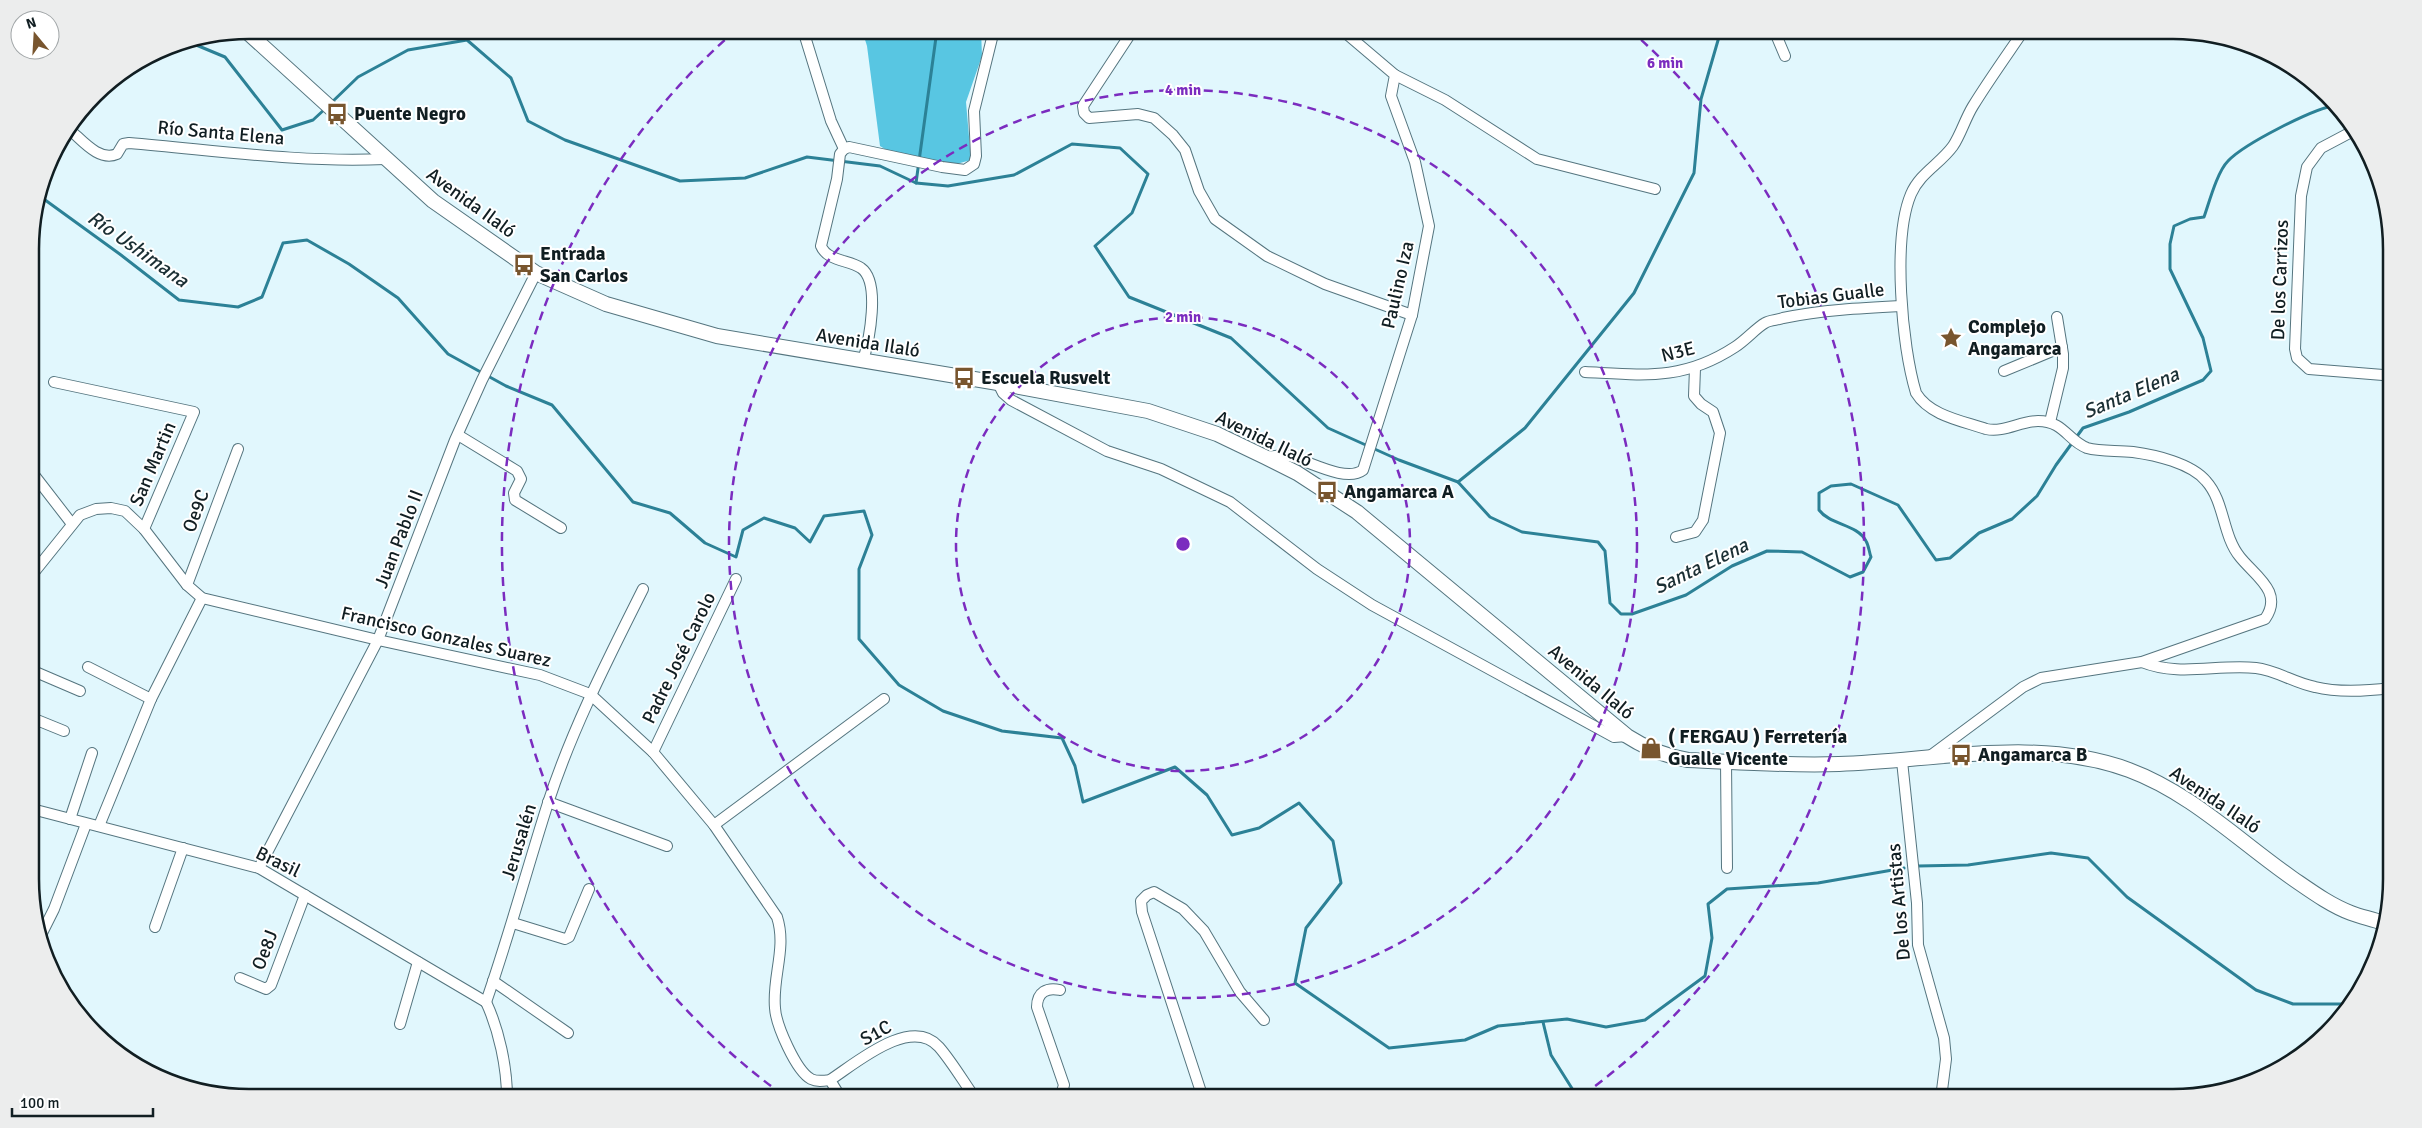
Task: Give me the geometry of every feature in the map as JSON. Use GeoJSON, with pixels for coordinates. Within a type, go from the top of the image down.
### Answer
{"type":"FeatureCollection","features":[{"type":"Feature","properties":{"kind":"main road","name":"Avenida Ilaló"},"geometry":{"type":"LineString","coordinates":[[255,39],[433,201],[536,273],[606,304],[716,336],[998,383],[1148,411],[1216,434],[1265,456],[1297,473],[1357,512],[1627,736],[1642,746],[1664,756],[1688,760],[1838,764],[1902,760],[1930,756],[2027,753],[2059,755],[2128,770],[2169,788],[2188,800],[2319,897],[2350,913],[2379,921]]}},
{"type":"Feature","properties":{"kind":"street"},"geometry":{"type":"LineString","coordinates":[[806,39],[842,151],[821,246],[830,255],[860,267],[869,278],[872,315],[863,361]]}},
{"type":"Feature","properties":{"kind":"street"},"geometry":{"type":"LineString","coordinates":[[842,151],[849,147],[942,167],[965,170],[974,164],[976,156],[974,111],[992,39]]}},
{"type":"Feature","properties":{"kind":"street"},"geometry":{"type":"LineString","coordinates":[[1127,39],[1083,106],[1084,113],[1089,118],[1138,114],[1154,118],[1173,135],[1185,150],[1199,191],[1215,219],[1267,256],[1325,284],[1412,315]]}},
{"type":"Feature","properties":{"kind":"street"},"geometry":{"type":"LineString","coordinates":[[1353,39],[1395,75],[1445,100],[1537,159],[1655,189]]}},
{"type":"Feature","properties":{"kind":"street"},"geometry":{"type":"LineString","coordinates":[[1778,39],[1785,56]]}},
{"type":"Feature","properties":{"kind":"street"},"geometry":{"type":"LineString","coordinates":[[1930,756],[2023,687],[2041,678],[2142,662],[2265,620],[2270,612],[2272,602],[2270,591],[2265,583],[2238,554],[2216,496],[2205,479],[2187,468],[2160,458],[2133,452],[2084,447],[2062,427],[2050,422],[2026,422],[1994,430],[1939,413],[1920,400],[1914,385],[1900,306],[1903,229],[1910,197],[1916,183],[1925,172],[1951,148],[1972,108],[2018,39]]}},
{"type":"Feature","properties":{"kind":"street","name":"Paulino Iza"},"geometry":{"type":"LineString","coordinates":[[1265,456],[1287,456],[1344,475],[1358,474],[1363,470],[1372,436],[1412,315],[1429,226],[1415,162],[1391,96],[1395,75]]}},
{"type":"Feature","properties":{"kind":"street","name":"Río Santa Elena"},"geometry":{"type":"LineString","coordinates":[[73,133],[94,150],[108,156],[117,154],[123,144],[129,143],[292,157],[355,160],[385,159]]}},
{"type":"Feature","properties":{"kind":"street","name":"De los Carrizos"},"geometry":{"type":"LineString","coordinates":[[2349,133],[2321,148],[2307,167],[2301,196],[2295,349],[2297,358],[2308,369],[2383,375]]}},
{"type":"Feature","properties":{"kind":"street","name":"Juan Pablo II"},"geometry":{"type":"LineString","coordinates":[[260,868],[378,640],[458,435],[488,367],[536,273]]}},
{"type":"Feature","properties":{"kind":"street","name":"Tobias Gualle"},"geometry":{"type":"LineString","coordinates":[[1765,322],[1849,308],[1900,306]]}},
{"type":"Feature","properties":{"kind":"street"},"geometry":{"type":"LineString","coordinates":[[2050,422],[2063,368],[2057,317]]}},
{"type":"Feature","properties":{"kind":"street","name":"N3E"},"geometry":{"type":"LineString","coordinates":[[1585,372],[1668,374],[1695,368],[1734,348],[1765,322]]}},
{"type":"Feature","properties":{"kind":"street"},"geometry":{"type":"LineString","coordinates":[[2004,372],[2062,347]]}},
{"type":"Feature","properties":{"kind":"street"},"geometry":{"type":"LineString","coordinates":[[1676,537],[1695,532],[1703,520],[1720,433],[1714,412],[1701,404],[1694,396],[1695,368]]}},
{"type":"Feature","properties":{"kind":"street","name":"San Martin"},"geometry":{"type":"LineString","coordinates":[[54,382],[194,412],[144,529]]}},
{"type":"Feature","properties":{"kind":"street"},"geometry":{"type":"LineString","coordinates":[[998,383],[1003,394],[1011,400],[1107,451],[1161,469],[1230,502],[1317,569],[1372,605],[1614,738],[1627,736]]}},
{"type":"Feature","properties":{"kind":"street"},"geometry":{"type":"LineString","coordinates":[[458,435],[516,470],[521,479],[514,493],[515,500],[561,528]]}},
{"type":"Feature","properties":{"kind":"street","name":"Oe9C"},"geometry":{"type":"LineString","coordinates":[[187,586],[238,449]]}},
{"type":"Feature","properties":{"kind":"street"},"geometry":{"type":"LineString","coordinates":[[39,481],[72,524]]}},
{"type":"Feature","properties":{"kind":"street","name":"Francisco Gonzales Suarez"},"geometry":{"type":"LineString","coordinates":[[39,566],[80,515],[96,509],[111,508],[125,511],[144,529],[187,586],[202,598],[378,640],[540,675],[590,694],[653,752],[714,825],[777,917],[782,931],[776,979],[775,1010],[784,1037],[805,1074],[821,1082],[830,1080]]}},
{"type":"Feature","properties":{"kind":"street","name":"Padre José Carolo"},"geometry":{"type":"LineString","coordinates":[[653,752],[736,578]]}},
{"type":"Feature","properties":{"kind":"street","name":"Jerusalén"},"geometry":{"type":"LineString","coordinates":[[486,1002],[513,923],[548,802],[590,694],[643,589]]}},
{"type":"Feature","properties":{"kind":"street"},"geometry":{"type":"LineString","coordinates":[[99,826],[151,699],[202,598]]}},
{"type":"Feature","properties":{"kind":"street"},"geometry":{"type":"LineString","coordinates":[[2142,662],[2157,669],[2176,671],[2256,668],[2315,687],[2335,690],[2383,688]]}},
{"type":"Feature","properties":{"kind":"street"},"geometry":{"type":"LineString","coordinates":[[88,667],[151,699]]}},
{"type":"Feature","properties":{"kind":"street"},"geometry":{"type":"LineString","coordinates":[[39,673],[80,691]]}},
{"type":"Feature","properties":{"kind":"street"},"geometry":{"type":"LineString","coordinates":[[714,825],[884,699]]}},
{"type":"Feature","properties":{"kind":"street"},"geometry":{"type":"LineString","coordinates":[[39,721],[64,730]]}},
{"type":"Feature","properties":{"kind":"street"},"geometry":{"type":"LineString","coordinates":[[70,819],[92,753]]}},
{"type":"Feature","properties":{"kind":"street","name":"De los Artistas"},"geometry":{"type":"LineString","coordinates":[[1902,760],[1917,903],[1918,945],[1944,1038],[1946,1059],[1942,1089]]}},
{"type":"Feature","properties":{"kind":"street"},"geometry":{"type":"LineString","coordinates":[[1726,761],[1727,868]]}},
{"type":"Feature","properties":{"kind":"street"},"geometry":{"type":"LineString","coordinates":[[548,802],[667,846]]}},
{"type":"Feature","properties":{"kind":"street","name":"Brasil"},"geometry":{"type":"LineString","coordinates":[[39,811],[260,868],[486,1002]]}},
{"type":"Feature","properties":{"kind":"street"},"geometry":{"type":"LineString","coordinates":[[45,928],[54,909],[86,824]]}},
{"type":"Feature","properties":{"kind":"street"},"geometry":{"type":"LineString","coordinates":[[155,927],[183,848]]}},
{"type":"Feature","properties":{"kind":"street"},"geometry":{"type":"LineString","coordinates":[[513,923],[565,939],[569,937],[589,889]]}},
{"type":"Feature","properties":{"kind":"street"},"geometry":{"type":"LineString","coordinates":[[1200,1089],[1142,912],[1141,901],[1150,893],[1158,893],[1188,915],[1204,931],[1240,992],[1264,1020]]}},
{"type":"Feature","properties":{"kind":"street","name":"Oe8J"},"geometry":{"type":"LineString","coordinates":[[240,978],[261,988],[266,989],[270,985],[305,894]]}},
{"type":"Feature","properties":{"kind":"street"},"geometry":{"type":"LineString","coordinates":[[400,1024],[418,962]]}},
{"type":"Feature","properties":{"kind":"street"},"geometry":{"type":"LineString","coordinates":[[494,981],[568,1033]]}},
{"type":"Feature","properties":{"kind":"street"},"geometry":{"type":"LineString","coordinates":[[1060,990],[1050,989],[1043,992],[1038,997],[1037,1007],[1064,1085],[1063,1089]]}},
{"type":"Feature","properties":{"kind":"street"},"geometry":{"type":"LineString","coordinates":[[486,1002],[492,1015],[507,1080],[506,1089]]}},
{"type":"Feature","properties":{"kind":"street","name":"S1C"},"geometry":{"type":"LineString","coordinates":[[830,1080],[893,1040],[910,1035],[938,1045],[969,1089]]}},
{"type":"Feature","properties":{"kind":"street"},"geometry":{"type":"LineString","coordinates":[[830,1080],[836,1089]]}},
{"type":"Feature","properties":{"kind":"shaded area"},"geometry":{"type":"Polygon","coordinates":[[[865,39],[981,39],[982,56],[966,102],[971,160],[945,166],[924,166],[904,160],[880,146],[865,39]]]}},
{"type":"Feature","properties":{"kind":"waterway"},"geometry":{"type":"LineString","coordinates":[[916,183],[936,39]]}},
{"type":"Feature","properties":{"kind":"waterway"},"geometry":{"type":"LineString","coordinates":[[1458,482],[1525,428],[1634,293],[1694,173],[1701,99],[1718,39]]}},
{"type":"Feature","properties":{"kind":"waterway","name":"Santa Elena"},"geometry":{"type":"LineString","coordinates":[[330,104],[358,77],[408,50],[467,40],[511,78],[528,121],[565,140],[680,181],[745,178],[807,157],[880,166],[916,183],[948,186],[1014,175],[1072,144],[1120,148],[1148,174],[1132,213],[1095,246],[1129,297],[1231,338],[1328,428],[1399,460],[1458,482],[1490,517],[1522,532],[1598,542],[1605,551],[1610,603],[1621,614],[1632,614],[1686,595],[1732,566],[1767,551],[1802,552],[1850,577],[1863,572],[1871,557],[1868,545],[1862,535],[1830,519],[1819,510],[1819,493],[1831,486],[1851,484],[1898,505],[1936,560],[1950,558],[1979,533],[2012,519],[2037,496],[2056,465],[2083,428],[2129,412],[2203,380],[2211,371],[2203,338],[2170,269],[2170,244],[2174,226],[2190,219],[2204,217],[2220,172],[2236,154],[2263,137],[2329,107]]}},
{"type":"Feature","properties":{"kind":"waterway"},"geometry":{"type":"LineString","coordinates":[[197,45],[225,57],[282,130],[313,120],[326,108]]}},
{"type":"Feature","properties":{"kind":"waterway","name":"Río Ushimana"},"geometry":{"type":"LineString","coordinates":[[45,200],[179,300],[238,307],[262,297],[283,243],[307,240],[349,264],[398,298],[448,354],[506,386],[552,405],[633,502],[670,513],[705,543],[736,557],[743,530],[764,518],[795,528],[810,542],[824,516],[864,511],[872,535],[859,569],[859,639],[899,685],[943,711],[1002,731],[1062,738],[1075,766],[1083,802],[1175,767],[1207,795],[1232,835],[1259,828],[1299,803],[1333,841],[1341,883],[1306,928],[1295,983],[1389,1048],[1465,1040],[1498,1026],[1567,1019],[1606,1027],[1645,1020],[1705,976],[1712,938],[1708,904],[1727,889],[1818,883],[1904,868]]}},
{"type":"Feature","properties":{"kind":"waterway"},"geometry":{"type":"LineString","coordinates":[[1918,866],[1968,865],[2051,853],[2088,858],[2127,897],[2256,990],[2293,1004],[2342,1004]]}},
{"type":"Feature","properties":{"kind":"waterway","name":"Río Ushimana"},"geometry":{"type":"LineString","coordinates":[[1543,1022],[1551,1055],[1572,1089]]}},
{"type":"Feature","properties":{"kind":"place","name":"Puente Negro"},"geometry":{"type":"Point","coordinates":[337,114]}},
{"type":"Feature","properties":{"kind":"place","name":"Entrada San Carlos"},"geometry":{"type":"Point","coordinates":[524,265]}},
{"type":"Feature","properties":{"kind":"place","name":"Complejo Angamarca"},"geometry":{"type":"Point","coordinates":[1951,338]}},
{"type":"Feature","properties":{"kind":"place","name":"Escuela Rusvelt"},"geometry":{"type":"Point","coordinates":[964,378]}},
{"type":"Feature","properties":{"kind":"place","name":"Angamarca A"},"geometry":{"type":"Point","coordinates":[1327,492]}},
{"type":"Feature","properties":{"kind":"place","name":"( FERGAU ) Ferretería Gualle Vicente"},"geometry":{"type":"Point","coordinates":[1651,748]}},
{"type":"Feature","properties":{"kind":"place","name":"Angamarca B"},"geometry":{"type":"Point","coordinates":[1961,755]}}]}
